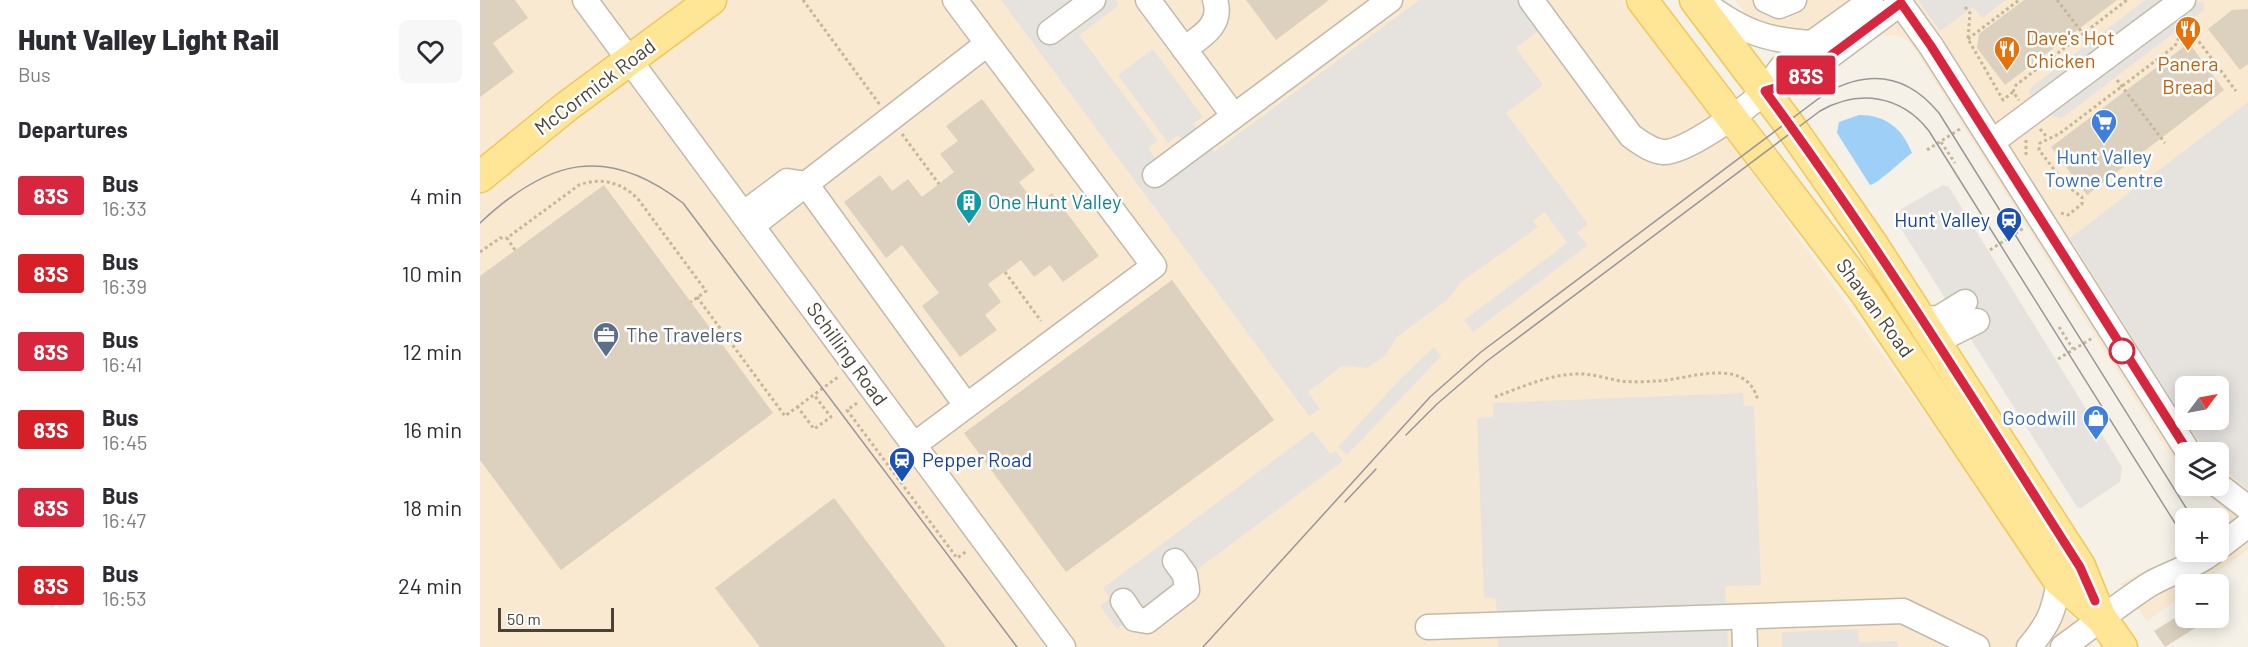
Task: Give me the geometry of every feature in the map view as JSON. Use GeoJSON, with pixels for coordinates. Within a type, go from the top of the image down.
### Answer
{"type":"FeatureCollection","features":[{"type":"Feature","properties":{"kind":"main road","name":"McCormick Road"},"geometry":{"type":"LineString","coordinates":[[480,177],[566,107],[711,0]]}},
{"type":"Feature","properties":{"kind":"main road","name":"Shawan Road"},"geometry":{"type":"LineString","coordinates":[[1642,0],[1860,285],[1910,356],[2059,581],[2102,619]]}},
{"type":"Feature","properties":{"kind":"main road","name":"Shawan Road"},"geometry":{"type":"LineString","coordinates":[[1695,0],[1765,91],[1854,217],[2080,567],[2102,619],[2122,647]]}},
{"type":"Feature","properties":{"kind":"main road"},"geometry":{"type":"LineString","coordinates":[[1910,356],[1928,330]]}},
{"type":"Feature","properties":{"kind":"street","name":"Schilling Road"},"geometry":{"type":"LineString","coordinates":[[585,0],[1063,647]]}},
{"type":"Feature","properties":{"kind":"street"},"geometry":{"type":"LineString","coordinates":[[914,445],[1154,267],[955,0]]}},
{"type":"Feature","properties":{"kind":"street"},"geometry":{"type":"LineString","coordinates":[[1050,32],[1093,0]]}},
{"type":"Feature","properties":{"kind":"street"},"geometry":{"type":"LineString","coordinates":[[1148,0],[1234,117]]}},
{"type":"Feature","properties":{"kind":"street"},"geometry":{"type":"LineString","coordinates":[[1184,49],[1204,35],[1215,22],[1218,12],[1215,0]]}},
{"type":"Feature","properties":{"kind":"street"},"geometry":{"type":"LineString","coordinates":[[1155,175],[1390,0]]}},
{"type":"Feature","properties":{"kind":"street"},"geometry":{"type":"LineString","coordinates":[[1531,0],[1631,136],[1647,147],[1662,152],[1676,151],[1691,145],[1731,116],[1765,91],[1782,67],[1871,0]]}},
{"type":"Feature","properties":{"kind":"street"},"geometry":{"type":"LineString","coordinates":[[1700,0],[1734,25],[1759,36],[1815,43]]}},
{"type":"Feature","properties":{"kind":"street"},"geometry":{"type":"LineString","coordinates":[[1766,0],[1779,6],[1794,0]]}},
{"type":"Feature","properties":{"kind":"street"},"geometry":{"type":"LineString","coordinates":[[1992,142],[2183,0]]}},
{"type":"Feature","properties":{"kind":"street"},"geometry":{"type":"LineString","coordinates":[[1765,91],[1795,82],[1899,2],[1931,46],[2181,442]]}},
{"type":"Feature","properties":{"kind":"street"},"geometry":{"type":"LineString","coordinates":[[748,220],[806,184],[987,44]]}},
{"type":"Feature","properties":{"kind":"street"},"geometry":{"type":"LineString","coordinates":[[806,184],[966,405]]}},
{"type":"Feature","properties":{"kind":"street"},"geometry":{"type":"LineString","coordinates":[[1928,330],[1939,318],[1971,311]]}},
{"type":"Feature","properties":{"kind":"street"},"geometry":{"type":"LineString","coordinates":[[2229,493],[2248,508]]}},
{"type":"Feature","properties":{"kind":"street"},"geometry":{"type":"LineString","coordinates":[[2229,540],[2248,525]]}},
{"type":"Feature","properties":{"kind":"street"},"geometry":{"type":"LineString","coordinates":[[1123,601],[1135,619],[1147,621],[1187,590],[1185,575],[1175,561]]}},
{"type":"Feature","properties":{"kind":"street"},"geometry":{"type":"LineString","coordinates":[[2063,647],[2146,586],[2161,578],[2186,570],[2198,562]]}},
{"type":"Feature","properties":{"kind":"street"},"geometry":{"type":"LineString","coordinates":[[2029,647],[2045,628],[2054,611],[2059,581]]}},
{"type":"Feature","properties":{"kind":"street"},"geometry":{"type":"LineString","coordinates":[[1428,633],[1468,637],[1744,617],[1903,611],[1977,647]]}},
{"type":"Feature","properties":{"kind":"street"},"geometry":{"type":"LineString","coordinates":[[1744,617],[1745,647]]}},
{"type":"Feature","properties":{"kind":"path"},"geometry":{"type":"LineString","coordinates":[[803,0],[939,184]]}},
{"type":"Feature","properties":{"kind":"path"},"geometry":{"type":"LineString","coordinates":[[1968,39],[2019,0]]}},
{"type":"Feature","properties":{"kind":"path"},"geometry":{"type":"LineString","coordinates":[[2057,0],[2088,40]]}},
{"type":"Feature","properties":{"kind":"path"},"geometry":{"type":"LineString","coordinates":[[1965,7],[1970,13],[1968,39],[2002,100],[2013,92],[2016,85],[2127,0]]}},
{"type":"Feature","properties":{"kind":"path"},"geometry":{"type":"LineString","coordinates":[[2188,27],[2236,91]]}},
{"type":"Feature","properties":{"kind":"path"},"geometry":{"type":"LineString","coordinates":[[2056,210],[2067,215],[2082,204],[2082,197],[2067,186],[2039,150],[2040,142],[2062,131],[2175,46],[2182,31]]}},
{"type":"Feature","properties":{"kind":"path"},"geometry":{"type":"LineString","coordinates":[[2117,80],[2165,143]]}},
{"type":"Feature","properties":{"kind":"path"},"geometry":{"type":"LineString","coordinates":[[2013,92],[2019,100]]}},
{"type":"Feature","properties":{"kind":"path"},"geometry":{"type":"LineString","coordinates":[[2057,125],[2062,131]]}},
{"type":"Feature","properties":{"kind":"path"},"geometry":{"type":"LineString","coordinates":[[1927,150],[1960,129]]}},
{"type":"Feature","properties":{"kind":"path"},"geometry":{"type":"LineString","coordinates":[[2029,166],[2024,147],[2026,140],[2040,129],[2047,137]]}},
{"type":"Feature","properties":{"kind":"path"},"geometry":{"type":"LineString","coordinates":[[1941,141],[1955,163]]}},
{"type":"Feature","properties":{"kind":"path"},"geometry":{"type":"LineString","coordinates":[[480,252],[500,238],[507,238],[579,185],[589,181],[609,182],[630,191],[638,199],[706,291],[690,302]]}},
{"type":"Feature","properties":{"kind":"path"},"geometry":{"type":"LineString","coordinates":[[1990,250],[2025,228]]}},
{"type":"Feature","properties":{"kind":"path"},"geometry":{"type":"LineString","coordinates":[[507,238],[515,250]]}},
{"type":"Feature","properties":{"kind":"path"},"geometry":{"type":"LineString","coordinates":[[1005,272],[1041,321]]}},
{"type":"Feature","properties":{"kind":"path"},"geometry":{"type":"LineString","coordinates":[[697,297],[785,416],[838,377]]}},
{"type":"Feature","properties":{"kind":"path"},"geometry":{"type":"LineString","coordinates":[[2059,327],[2073,349]]}},
{"type":"Feature","properties":{"kind":"path"},"geometry":{"type":"LineString","coordinates":[[2058,359],[2092,337],[2112,334]]}},
{"type":"Feature","properties":{"kind":"path"},"geometry":{"type":"LineString","coordinates":[[1495,397],[1575,374],[1623,381],[1658,381],[1704,372],[1734,375],[1745,380],[1756,392],[1758,401]]}},
{"type":"Feature","properties":{"kind":"path"},"geometry":{"type":"LineString","coordinates":[[797,406],[814,429],[831,417],[814,394]]}},
{"type":"Feature","properties":{"kind":"path"},"geometry":{"type":"LineString","coordinates":[[857,403],[847,410],[950,549],[957,558],[967,550]]}},
{"type":"Feature","properties":{"kind":"shaded area"},"geometry":{"type":"Polygon","coordinates":[[[480,0],[1622,0],[1744,162],[2093,647],[480,647],[480,0]]]}},
{"type":"Feature","properties":{"kind":"shaded area"},"geometry":{"type":"Polygon","coordinates":[[[1001,0],[1115,0],[1119,5],[1079,35],[1158,141],[1148,148],[1156,159],[1182,139],[1178,135],[1168,143],[1118,75],[1153,49],[1203,117],[1193,124],[1214,152],[1419,0],[1517,0],[1539,30],[1516,48],[1543,85],[1506,113],[1588,224],[1577,233],[1588,245],[1473,332],[1464,320],[1567,243],[1545,212],[1533,221],[1538,227],[1461,282],[1447,300],[1397,337],[1385,356],[1367,368],[1342,366],[1308,392],[1320,409],[1309,416],[1001,0]]]}},
{"type":"Feature","properties":{"kind":"shaded area"},"geometry":{"type":"Polygon","coordinates":[[[1735,0],[2248,0],[2248,550],[2214,574],[2175,574],[2175,601],[2147,621],[2120,584],[2149,568],[2181,562],[2229,562],[2229,527],[2231,526],[2229,508],[2223,508],[2210,496],[2229,496],[2229,442],[2175,442],[2175,460],[1907,40],[1896,35],[1873,36],[1811,82],[1803,91],[1735,0]]]}},
{"type":"Feature","properties":{"kind":"shaded area"},"geometry":{"type":"Polygon","coordinates":[[[1918,0],[2006,0],[1982,18],[1973,7],[1940,31],[1918,0]]]}},
{"type":"Feature","properties":{"kind":"shaded area"},"geometry":{"type":"Polygon","coordinates":[[[2145,0],[2168,0],[2039,97],[2029,94],[2030,88],[2145,0]]]}},
{"type":"Feature","properties":{"kind":"shaded area"},"geometry":{"type":"Polygon","coordinates":[[[2195,1],[2204,3],[2204,10],[2062,118],[2045,114],[2195,1]]]}},
{"type":"Feature","properties":{"kind":"shaded area"},"geometry":{"type":"Polygon","coordinates":[[[2248,102],[2248,490],[2229,473],[2229,442],[2200,442],[2192,430],[2229,430],[2229,376],[2175,376],[2175,405],[2070,238],[2248,102]]]}},
{"type":"Feature","properties":{"kind":"shaded area"},"geometry":{"type":"Polygon","coordinates":[[[1943,185],[1949,187],[2122,467],[2120,482],[2081,508],[2077,507],[1898,224],[1901,209],[1943,185]]]}},
{"type":"Feature","properties":{"kind":"shaded area"},"geometry":{"type":"Polygon","coordinates":[[[1434,347],[1441,356],[1347,455],[1338,447],[1401,378],[1434,347]]]}},
{"type":"Feature","properties":{"kind":"shaded area"},"geometry":{"type":"Polygon","coordinates":[[[1743,393],[1744,406],[1754,406],[1761,585],[1725,586],[1728,647],[1498,647],[1496,599],[1484,597],[1477,418],[1493,417],[1493,403],[1743,393]]]}},
{"type":"Feature","properties":{"kind":"shaded area"},"geometry":{"type":"Polygon","coordinates":[[[1313,431],[1330,454],[1336,451],[1343,461],[1117,629],[1100,606],[1110,598],[1103,588],[1313,431]]]}},
{"type":"Feature","properties":{"kind":"shaded area"},"geometry":{"type":"Polygon","coordinates":[[[1858,629],[1859,642],[1897,641],[1898,647],[1782,647],[1782,632],[1858,629]]]}},
{"type":"Feature","properties":{"kind":"water"},"geometry":{"type":"Polygon","coordinates":[[[1859,115],[1877,117],[1892,125],[1908,144],[1912,153],[1885,176],[1870,185],[1837,133],[1839,122],[1859,115]]]}},
{"type":"Feature","properties":{"kind":"building"},"geometry":{"type":"Polygon","coordinates":[[[480,0],[515,0],[528,18],[493,43],[514,72],[480,97],[480,0]]]}},
{"type":"Feature","properties":{"kind":"building"},"geometry":{"type":"Polygon","coordinates":[[[1246,0],[1329,0],[1276,40],[1246,0]]]}},
{"type":"Feature","properties":{"kind":"building"},"geometry":{"type":"Polygon","coordinates":[[[2024,0],[2117,0],[2005,85],[1977,48],[1979,34],[2024,0]]]}},
{"type":"Feature","properties":{"kind":"building"},"geometry":{"type":"Polygon","coordinates":[[[2248,9],[2248,64],[2240,70],[2208,29],[2232,10],[2248,9]]]}},
{"type":"Feature","properties":{"kind":"building"},"geometry":{"type":"Polygon","coordinates":[[[2189,43],[2224,90],[2087,195],[2051,147],[2189,43]]]}},
{"type":"Feature","properties":{"kind":"building","name":"One Hunt Valley"},"geometry":{"type":"Polygon","coordinates":[[[982,99],[1035,170],[1019,182],[1036,205],[1052,193],[1099,256],[1063,282],[1050,265],[1034,277],[1021,260],[988,284],[1001,302],[985,315],[997,330],[960,357],[922,306],[939,293],[902,245],[886,258],[844,202],[880,175],[892,191],[908,179],[922,197],[954,172],[940,154],[958,141],[946,126],[982,99]]]}},
{"type":"Feature","properties":{"kind":"building","name":"The Travelers"},"geometry":{"type":"Polygon","coordinates":[[[604,185],[773,413],[561,570],[480,460],[480,276],[604,185]]]}},
{"type":"Feature","properties":{"kind":"building"},"geometry":{"type":"Polygon","coordinates":[[[1172,280],[1274,420],[1066,572],[964,433],[1172,280]]]}},
{"type":"Feature","properties":{"kind":"building"},"geometry":{"type":"Polygon","coordinates":[[[834,498],[946,647],[760,647],[715,588],[834,498]]]}},
{"type":"Feature","properties":{"kind":"building"},"geometry":{"type":"Polygon","coordinates":[[[2175,618],[2175,628],[2195,628],[2165,647],[2154,631],[2175,618]]]}},
{"type":"Feature","properties":{"kind":"tram line"},"geometry":{"type":"LineString","coordinates":[[1203,647],[1430,397],[1481,352],[1826,93],[1842,85],[1872,78],[1901,83],[1927,100],[1939,113],[2186,508]]}},
{"type":"Feature","properties":{"kind":"tram line"},"geometry":{"type":"LineString","coordinates":[[1406,435],[1437,404],[1487,361],[1820,111],[1850,100],[1879,99],[1906,110],[1929,131],[2175,523]]}},
{"type":"Feature","properties":{"kind":"tram line"},"geometry":{"type":"LineString","coordinates":[[480,223],[529,185],[553,173],[578,167],[603,166],[628,172],[655,184],[683,203],[1017,647]]}},
{"type":"Feature","properties":{"kind":"tram line"},"geometry":{"type":"LineString","coordinates":[[1345,502],[1376,469]]}},
{"type":"Feature","properties":{"kind":"bus line","name":"83S"},"geometry":{"type":"LineString","coordinates":[[2095,601],[2080,567],[1922,319],[1854,217],[1765,91],[1795,82],[1901,3],[1931,46],[2181,442]]}},
{"type":"Feature","properties":{"kind":"place","name":"Panera Bread"},"geometry":{"type":"Point","coordinates":[2188,52]}},
{"type":"Feature","properties":{"kind":"place","name":"Dave's Hot Chicken"},"geometry":{"type":"Point","coordinates":[2007,72]}},
{"type":"Feature","properties":{"kind":"place","name":"Hunt Valley Towne Centre"},"geometry":{"type":"Point","coordinates":[2104,145]}},
{"type":"Feature","properties":{"kind":"place","name":"One Hunt Valley"},"geometry":{"type":"Point","coordinates":[969,225]}},
{"type":"Feature","properties":{"kind":"place","name":"Hunt Valley"},"geometry":{"type":"Point","coordinates":[2009,243]}},
{"type":"Feature","properties":{"kind":"place","name":"The Travelers"},"geometry":{"type":"Point","coordinates":[606,358]}},
{"type":"Feature","properties":{"kind":"place","name":"Goodwill"},"geometry":{"type":"Point","coordinates":[2096,441]}},
{"type":"Feature","properties":{"kind":"place","name":"Pepper Road"},"geometry":{"type":"Point","coordinates":[902,483]}}]}
